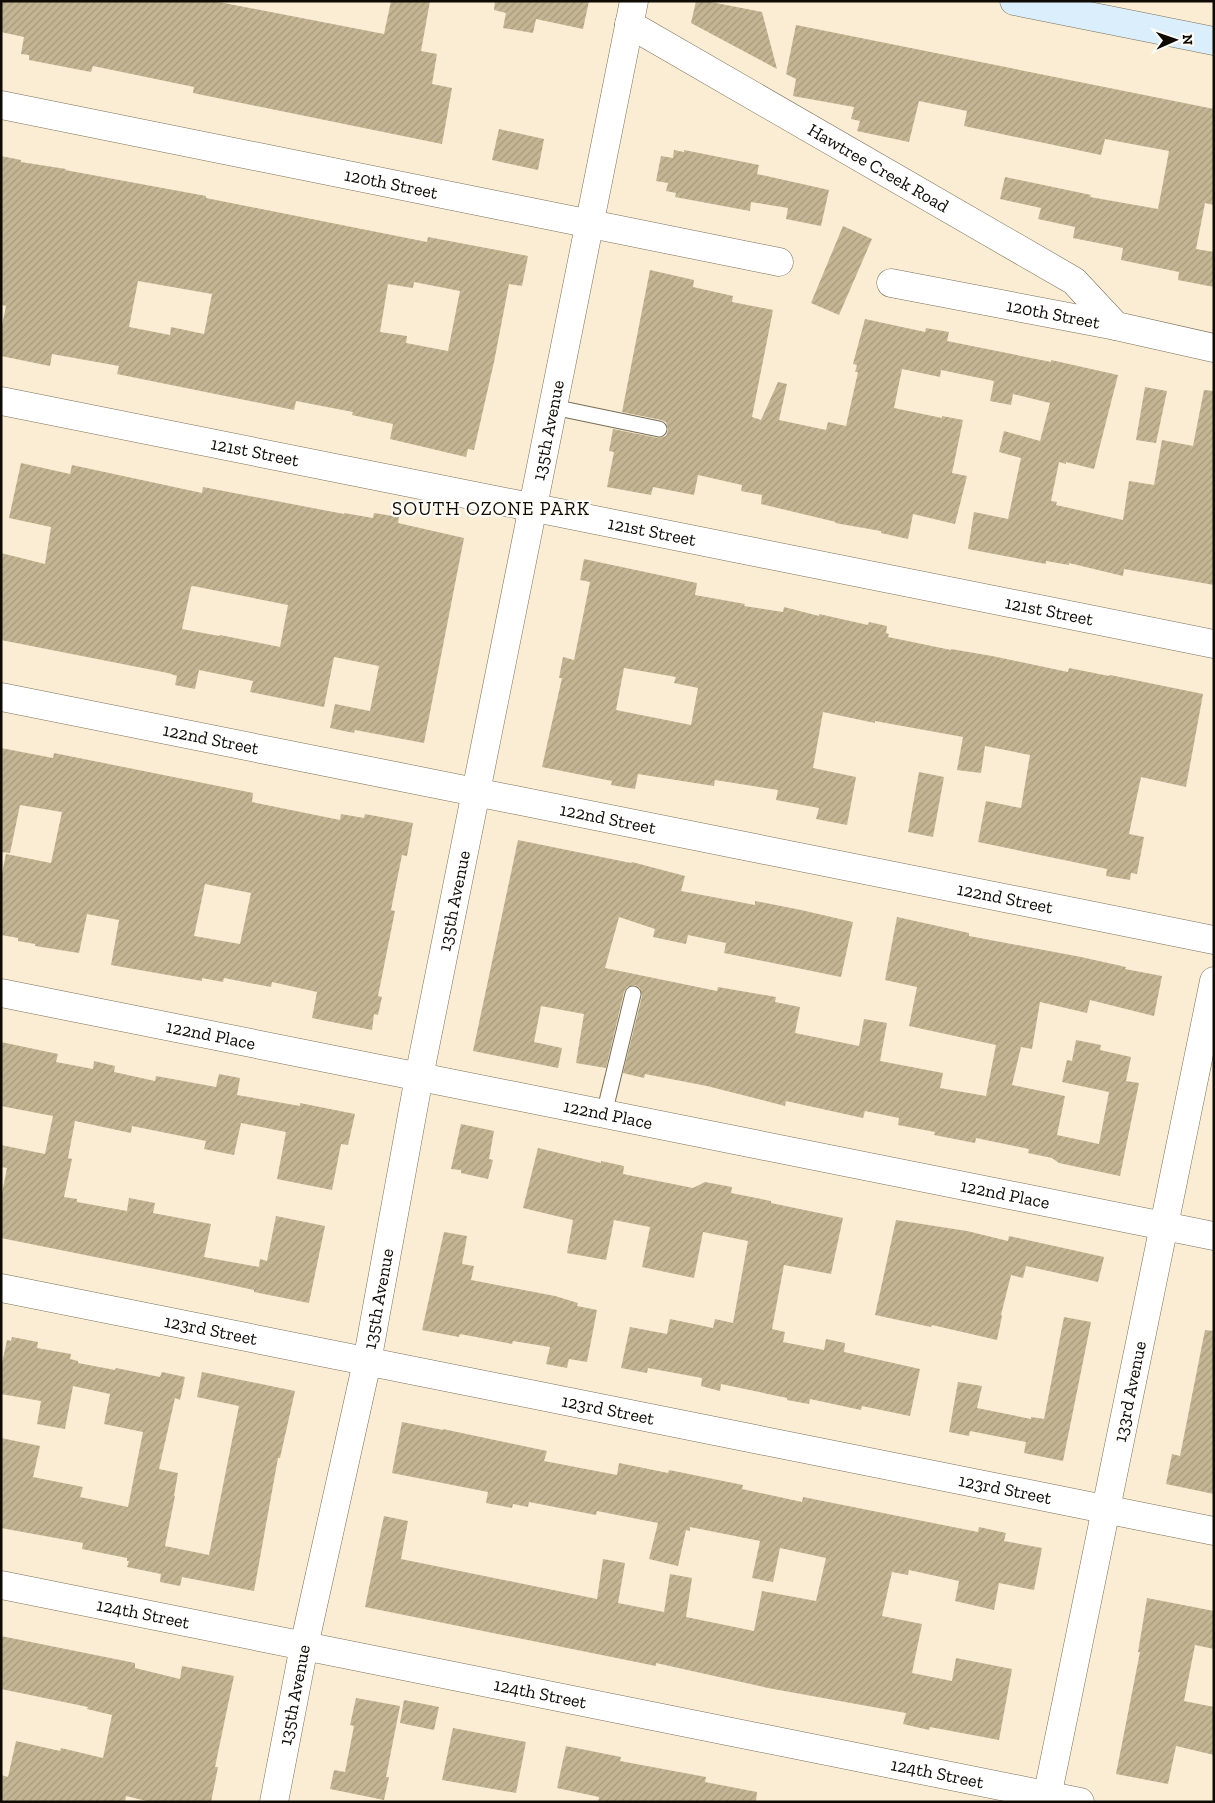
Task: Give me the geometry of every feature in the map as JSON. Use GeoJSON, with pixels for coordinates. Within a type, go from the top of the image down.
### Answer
{"type":"FeatureCollection","features":[{"type":"Feature","properties":{"kind":"main road"},"geometry":{"type":"LineString","coordinates":[[1014,1],[1214,41]]}},
{"type":"Feature","properties":{"kind":"street","name":"135th Avenue"},"geometry":{"type":"LineString","coordinates":[[274,1802],[304,1646],[367,1362],[419,1077],[631,13]]}},
{"type":"Feature","properties":{"kind":"street","name":"Hawtree Creek Road"},"geometry":{"type":"LineString","coordinates":[[631,13],[1074,282],[1116,326]]}},
{"type":"Feature","properties":{"kind":"street","name":"120th Street"},"geometry":{"type":"LineString","coordinates":[[1,105],[779,262]]}},
{"type":"Feature","properties":{"kind":"street","name":"120th Street"},"geometry":{"type":"LineString","coordinates":[[891,283],[1116,326],[1214,348]]}},
{"type":"Feature","properties":{"kind":"street","name":"121st Street"},"geometry":{"type":"LineString","coordinates":[[1,401],[1214,644]]}},
{"type":"Feature","properties":{"kind":"street","name":"122nd Street"},"geometry":{"type":"LineString","coordinates":[[1,697],[1214,940]]}},
{"type":"Feature","properties":{"kind":"street","name":"133rd Avenue"},"geometry":{"type":"LineString","coordinates":[[1046,1799],[1214,982]]}},
{"type":"Feature","properties":{"kind":"street","name":"122nd Place"},"geometry":{"type":"LineString","coordinates":[[1,993],[1214,1236]]}},
{"type":"Feature","properties":{"kind":"street","name":"123rd Street"},"geometry":{"type":"LineString","coordinates":[[1,1288],[1214,1531]]}},
{"type":"Feature","properties":{"kind":"street","name":"124th Street"},"geometry":{"type":"LineString","coordinates":[[1,1585],[1046,1799],[1080,1802]]}},
{"type":"Feature","properties":{"kind":"lane"},"geometry":{"type":"LineString","coordinates":[[553,407],[659,430]]}},
{"type":"Feature","properties":{"kind":"lane"},"geometry":{"type":"LineString","coordinates":[[604,1114],[633,994]]}},
{"type":"Feature","properties":{"kind":"building"},"geometry":{"type":"Polygon","coordinates":[[[1,1],[214,1],[384,34],[391,1],[430,1],[421,51],[437,54],[432,84],[452,88],[442,144],[193,93],[194,87],[93,66],[91,72],[29,60],[29,55],[21,54],[24,37],[1,32],[1,1]]]}},
{"type":"Feature","properties":{"kind":"building"},"geometry":{"type":"Polygon","coordinates":[[[495,1],[589,1],[583,29],[536,19],[533,33],[503,28],[506,13],[494,10],[495,1]]]}},
{"type":"Feature","properties":{"kind":"building"},"geometry":{"type":"Polygon","coordinates":[[[696,1],[706,1],[762,12],[777,69],[691,23],[696,1]]]}},
{"type":"Feature","properties":{"kind":"building"},"geometry":{"type":"Polygon","coordinates":[[[796,25],[1214,109],[1214,205],[1205,203],[1196,249],[1214,252],[1214,287],[1178,280],[1179,272],[1121,260],[1123,248],[1073,238],[1075,227],[1038,219],[1041,208],[1000,199],[1005,177],[1091,195],[1090,197],[1158,209],[1169,151],[1105,139],[1101,155],[964,126],[967,111],[919,101],[909,142],[857,131],[860,121],[851,119],[854,107],[793,96],[796,79],[786,74],[796,25]]]}},
{"type":"Feature","properties":{"kind":"building"},"geometry":{"type":"Polygon","coordinates":[[[499,129],[544,139],[538,170],[492,160],[499,129]]]}},
{"type":"Feature","properties":{"kind":"building"},"geometry":{"type":"Polygon","coordinates":[[[674,150],[684,152],[684,150],[759,165],[757,174],[829,190],[821,226],[786,219],[788,208],[751,202],[750,211],[675,197],[676,193],[666,191],[668,183],[656,181],[661,156],[673,158],[674,150]]]}},
{"type":"Feature","properties":{"kind":"building"},"geometry":{"type":"Polygon","coordinates":[[[1,156],[21,160],[21,162],[206,196],[206,198],[427,242],[428,237],[528,256],[522,286],[509,284],[474,450],[468,449],[466,457],[390,439],[393,424],[352,415],[353,412],[296,401],[294,410],[117,374],[119,366],[52,354],[50,366],[1,356],[1,330],[6,306],[1,305],[1,156]],[[138,281],[129,327],[170,335],[171,327],[204,334],[212,294],[138,281]],[[414,282],[413,288],[388,284],[380,332],[407,336],[406,343],[448,351],[460,291],[414,282]]]}},
{"type":"Feature","properties":{"kind":"building"},"geometry":{"type":"Polygon","coordinates":[[[843,226],[872,239],[839,315],[811,303],[843,226]]]}},
{"type":"Feature","properties":{"kind":"building"},"geometry":{"type":"Polygon","coordinates":[[[650,270],[694,280],[693,287],[733,296],[732,302],[773,310],[752,417],[761,420],[778,382],[787,384],[779,420],[826,430],[828,422],[846,426],[858,372],[855,372],[857,365],[853,364],[865,319],[925,332],[926,328],[949,332],[947,341],[1051,362],[1051,360],[1118,375],[1094,469],[1059,462],[1051,501],[1057,502],[1056,505],[1123,520],[1129,481],[1154,485],[1162,440],[1193,446],[1204,390],[1214,391],[1214,585],[1124,569],[1123,576],[1069,563],[1069,565],[1046,561],[1046,564],[968,549],[974,512],[1008,519],[1021,458],[999,452],[1004,431],[1040,441],[1050,403],[1013,394],[1011,405],[990,401],[994,381],[941,370],[940,377],[902,369],[894,408],[942,418],[942,416],[963,420],[952,473],[967,476],[955,524],[913,514],[908,539],[881,533],[881,531],[835,523],[761,504],[762,495],[741,491],[742,485],[698,475],[694,495],[653,487],[651,495],[607,487],[614,452],[609,451],[613,429],[658,438],[666,436],[668,430],[666,422],[661,420],[622,412],[650,270]]]}},
{"type":"Feature","properties":{"kind":"building"},"geometry":{"type":"Polygon","coordinates":[[[1145,387],[1167,391],[1156,443],[1136,440],[1145,387]]]}},
{"type":"Feature","properties":{"kind":"building"},"geometry":{"type":"Polygon","coordinates":[[[21,463],[70,474],[72,465],[202,493],[203,487],[344,514],[373,518],[374,513],[399,517],[398,523],[464,538],[424,743],[355,730],[354,733],[330,728],[335,704],[370,711],[379,666],[334,657],[324,707],[250,692],[253,681],[199,670],[195,689],[175,685],[177,676],[168,673],[1,640],[1,553],[45,564],[51,527],[9,518],[21,463]],[[193,586],[191,587],[182,629],[280,647],[288,605],[193,586]]]}},
{"type":"Feature","properties":{"kind":"building"},"geometry":{"type":"Polygon","coordinates":[[[584,559],[697,583],[695,595],[745,604],[744,606],[783,612],[784,607],[868,625],[869,622],[887,626],[886,633],[889,634],[888,637],[1068,672],[1069,668],[1203,694],[1186,787],[1141,777],[1129,834],[1144,837],[1137,874],[1131,873],[1130,880],[1106,876],[1107,869],[978,842],[986,801],[1021,808],[1030,755],[985,746],[981,773],[957,770],[963,737],[875,721],[875,723],[823,712],[813,768],[856,777],[847,825],[816,819],[819,808],[776,800],[778,790],[715,780],[714,786],[638,774],[635,789],[611,785],[612,781],[542,767],[562,678],[559,678],[563,657],[574,660],[590,582],[580,580],[584,559]],[[624,668],[616,710],[691,725],[698,688],[674,683],[676,677],[624,668]]]}},
{"type":"Feature","properties":{"kind":"building"},"geometry":{"type":"Polygon","coordinates":[[[1,748],[53,758],[54,753],[253,793],[252,802],[340,820],[341,814],[364,818],[365,814],[413,823],[407,856],[402,855],[391,910],[395,911],[378,996],[382,997],[378,1015],[374,1014],[372,1030],[312,1018],[317,992],[272,982],[271,987],[224,978],[223,982],[202,978],[202,981],[111,965],[119,920],[87,914],[79,953],[35,946],[35,944],[18,941],[18,938],[1,935],[1,878],[6,854],[51,863],[62,812],[20,805],[10,853],[1,852],[1,748]],[[205,884],[194,936],[240,944],[251,893],[205,884]]]}},
{"type":"Feature","properties":{"kind":"building"},"geometry":{"type":"Polygon","coordinates":[[[919,772],[944,777],[933,837],[908,832],[919,772]]]}},
{"type":"Feature","properties":{"kind":"building"},"geometry":{"type":"Polygon","coordinates":[[[518,840],[632,862],[685,876],[681,891],[755,905],[755,901],[853,922],[841,977],[724,953],[726,943],[688,935],[686,944],[653,937],[655,929],[619,917],[605,968],[717,991],[718,987],[776,997],[775,1002],[800,1007],[795,1033],[859,1046],[864,1019],[887,1023],[880,1061],[943,1073],[940,1088],[986,1096],[996,1045],[909,1026],[917,987],[885,980],[897,917],[969,933],[969,936],[1081,957],[1126,967],[1125,969],[1162,976],[1154,1016],[1090,1000],[1087,1013],[1040,1002],[1032,1049],[1021,1047],[1012,1085],[1065,1096],[1057,1135],[1099,1144],[1109,1092],[1062,1082],[1067,1060],[1072,1061],[1076,1040],[1101,1045],[1100,1050],[1131,1057],[1126,1081],[1139,1083],[1120,1176],[1059,1163],[1052,1158],[1028,1153],[1029,1149],[976,1138],[975,1143],[934,1135],[935,1132],[898,1125],[899,1118],[865,1111],[863,1118],[786,1101],[785,1106],[707,1086],[645,1074],[644,1078],[623,1073],[642,996],[640,988],[635,985],[627,987],[624,992],[606,1068],[576,1063],[584,1014],[541,1006],[534,1042],[562,1048],[558,1068],[473,1051],[518,840]]]}},
{"type":"Feature","properties":{"kind":"building"},"geometry":{"type":"Polygon","coordinates":[[[1,1042],[58,1054],[56,1062],[93,1069],[94,1061],[115,1066],[114,1072],[155,1081],[156,1076],[216,1087],[219,1074],[240,1078],[237,1095],[300,1106],[300,1103],[355,1114],[348,1145],[341,1144],[332,1190],[277,1179],[286,1132],[241,1123],[234,1155],[204,1149],[206,1141],[132,1126],[131,1133],[75,1121],[68,1158],[72,1159],[64,1197],[77,1199],[77,1202],[127,1211],[129,1198],[155,1203],[153,1213],[211,1224],[204,1257],[259,1267],[260,1259],[267,1261],[276,1216],[325,1226],[309,1303],[189,1276],[1,1238],[1,1198],[7,1168],[1,1167],[1,1145],[45,1154],[53,1116],[1,1106],[1,1042]]]}},
{"type":"Feature","properties":{"kind":"building"},"geometry":{"type":"Polygon","coordinates":[[[461,1124],[494,1131],[489,1159],[493,1160],[488,1179],[461,1173],[461,1170],[451,1169],[461,1124]]]}},
{"type":"Feature","properties":{"kind":"building"},"geometry":{"type":"Polygon","coordinates":[[[538,1148],[601,1163],[601,1161],[624,1166],[623,1174],[693,1188],[705,1182],[732,1187],[731,1193],[843,1218],[831,1274],[784,1265],[772,1329],[785,1332],[783,1342],[824,1350],[826,1339],[845,1343],[844,1352],[920,1369],[910,1416],[862,1406],[861,1410],[810,1399],[809,1404],[721,1384],[720,1391],[701,1386],[702,1378],[648,1368],[647,1373],[621,1368],[630,1327],[667,1334],[670,1319],[713,1328],[715,1319],[733,1323],[748,1241],[703,1232],[694,1278],[642,1267],[650,1227],[614,1220],[606,1260],[567,1253],[573,1220],[523,1208],[538,1148]]]}},
{"type":"Feature","properties":{"kind":"building"},"geometry":{"type":"Polygon","coordinates":[[[896,1220],[967,1231],[1008,1241],[1009,1236],[1104,1257],[1098,1282],[1026,1266],[1023,1278],[1011,1275],[997,1340],[932,1325],[931,1327],[875,1315],[896,1220]]]}},
{"type":"Feature","properties":{"kind":"building"},"geometry":{"type":"Polygon","coordinates":[[[444,1232],[467,1236],[462,1264],[474,1266],[471,1280],[555,1296],[578,1303],[577,1306],[597,1310],[587,1362],[569,1359],[567,1368],[546,1364],[550,1347],[513,1341],[512,1344],[460,1334],[459,1337],[422,1330],[444,1232]]]}},
{"type":"Feature","properties":{"kind":"building"},"geometry":{"type":"Polygon","coordinates":[[[1064,1317],[1091,1322],[1063,1461],[1024,1453],[1026,1442],[970,1431],[969,1436],[949,1432],[958,1382],[982,1386],[977,1408],[1031,1419],[1031,1417],[1044,1419],[1064,1317]]]}},
{"type":"Feature","properties":{"kind":"building"},"geometry":{"type":"Polygon","coordinates":[[[1205,1330],[1214,1331],[1214,1494],[1166,1484],[1172,1454],[1180,1456],[1205,1330]]]}},
{"type":"Feature","properties":{"kind":"building"},"geometry":{"type":"Polygon","coordinates":[[[12,1337],[38,1342],[37,1348],[71,1354],[70,1359],[78,1361],[78,1363],[160,1377],[162,1372],[185,1377],[180,1400],[175,1398],[159,1469],[178,1473],[165,1546],[209,1555],[239,1406],[197,1397],[202,1372],[295,1391],[280,1458],[278,1458],[254,1591],[182,1577],[180,1586],[160,1582],[161,1574],[127,1567],[129,1561],[127,1561],[127,1558],[82,1549],[83,1543],[1,1528],[1,1438],[40,1446],[33,1477],[83,1487],[80,1497],[128,1507],[143,1432],[104,1424],[110,1394],[73,1386],[65,1429],[37,1424],[41,1401],[1,1394],[1,1368],[7,1340],[11,1341],[12,1337]]]}},
{"type":"Feature","properties":{"kind":"building"},"geometry":{"type":"Polygon","coordinates":[[[402,1422],[547,1451],[544,1461],[617,1475],[619,1463],[668,1473],[669,1470],[743,1485],[742,1489],[802,1502],[803,1497],[978,1532],[979,1527],[1006,1533],[1004,1541],[1042,1548],[1034,1590],[999,1583],[994,1610],[955,1601],[959,1581],[909,1570],[908,1575],[892,1572],[882,1616],[922,1624],[912,1673],[952,1681],[956,1658],[1012,1669],[999,1740],[930,1727],[929,1730],[903,1724],[906,1713],[768,1688],[656,1663],[656,1666],[365,1607],[384,1516],[408,1521],[401,1559],[597,1599],[603,1559],[625,1563],[618,1603],[664,1612],[670,1574],[692,1578],[686,1617],[754,1631],[762,1591],[816,1601],[826,1558],[780,1548],[773,1582],[752,1578],[760,1541],[690,1527],[690,1531],[686,1530],[678,1566],[649,1559],[658,1523],[597,1511],[596,1515],[529,1502],[528,1507],[513,1504],[512,1508],[486,1503],[488,1492],[392,1473],[402,1422]]]}},
{"type":"Feature","properties":{"kind":"building"},"geometry":{"type":"Polygon","coordinates":[[[1147,1598],[1214,1611],[1214,1649],[1195,1645],[1184,1701],[1214,1707],[1214,1755],[1176,1746],[1168,1784],[1116,1774],[1140,1652],[1138,1652],[1147,1598]]]}},
{"type":"Feature","properties":{"kind":"building"},"geometry":{"type":"Polygon","coordinates":[[[1,1636],[135,1663],[135,1668],[180,1679],[182,1666],[234,1676],[215,1767],[218,1767],[211,1802],[151,1802],[126,1796],[125,1802],[1,1802],[1,1775],[8,1777],[16,1741],[60,1751],[61,1748],[103,1758],[112,1715],[87,1709],[88,1707],[1,1689],[1,1636]]]}},
{"type":"Feature","properties":{"kind":"building"},"geometry":{"type":"Polygon","coordinates":[[[356,1698],[400,1706],[386,1777],[389,1777],[384,1800],[330,1789],[334,1770],[345,1772],[354,1726],[350,1725],[356,1698]]]}},
{"type":"Feature","properties":{"kind":"building"},"geometry":{"type":"Polygon","coordinates":[[[404,1700],[439,1707],[434,1730],[400,1723],[404,1700]]]}},
{"type":"Feature","properties":{"kind":"building"},"geometry":{"type":"Polygon","coordinates":[[[453,1728],[526,1742],[516,1793],[442,1780],[453,1728]]]}},
{"type":"Feature","properties":{"kind":"building"},"geometry":{"type":"Polygon","coordinates":[[[566,1746],[621,1757],[620,1761],[706,1777],[705,1782],[757,1792],[756,1802],[598,1802],[599,1797],[557,1788],[566,1746]]]}},
{"type":"Feature","properties":{"kind":"district","name":"SOUTH OZONE PARK"},"geometry":{"type":"Point","coordinates":[491,508]}}]}
